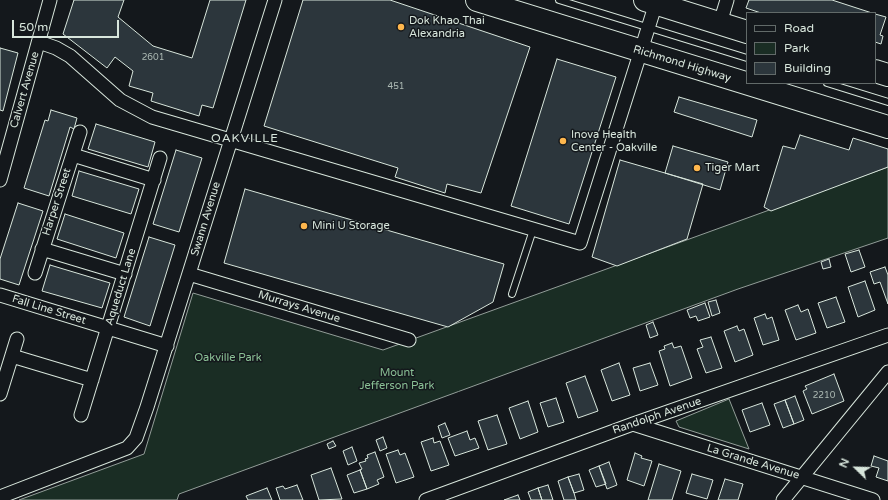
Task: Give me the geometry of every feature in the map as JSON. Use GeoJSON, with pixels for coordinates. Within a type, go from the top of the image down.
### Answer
{"type":"FeatureCollection","features":[{"type":"Feature","properties":{"kind":"highway","name":"Richmond Highway"},"geometry":{"type":"LineString","coordinates":[[477,0],[746,84]]}},
{"type":"Feature","properties":{"kind":"highway"},"geometry":{"type":"LineString","coordinates":[[650,2],[746,32]]}},
{"type":"Feature","properties":{"kind":"highway"},"geometry":{"type":"LineString","coordinates":[[876,71],[888,76]]}},
{"type":"Feature","properties":{"kind":"highway","name":"Richmond Highway"},"geometry":{"type":"LineString","coordinates":[[746,84],[888,127]]}},
{"type":"Feature","properties":{"kind":"street","name":"Calvert Avenue"},"geometry":{"type":"LineString","coordinates":[[0,180],[50,0]]}},
{"type":"Feature","properties":{"kind":"street","name":"Swann Avenue"},"geometry":{"type":"LineString","coordinates":[[0,497],[127,448],[136,438],[275,0]]}},
{"type":"Feature","properties":{"kind":"street"},"geometry":{"type":"LineString","coordinates":[[720,23],[727,0]]}},
{"type":"Feature","properties":{"kind":"street"},"geometry":{"type":"LineString","coordinates":[[39,42],[70,56],[120,100],[141,112],[162,120],[580,243],[648,28],[650,2]]}},
{"type":"Feature","properties":{"kind":"street","name":"Harper Street"},"geometry":{"type":"LineString","coordinates":[[35,273],[80,132]]}},
{"type":"Feature","properties":{"kind":"street"},"geometry":{"type":"LineString","coordinates":[[73,155],[154,180]]}},
{"type":"Feature","properties":{"kind":"street","name":"Aqueduct Lane"},"geometry":{"type":"LineString","coordinates":[[81,415],[160,158]]}},
{"type":"Feature","properties":{"kind":"street"},"geometry":{"type":"LineString","coordinates":[[42,249],[125,274]]}},
{"type":"Feature","properties":{"kind":"street","name":"Murrays Avenue"},"geometry":{"type":"LineString","coordinates":[[189,274],[409,340]]}},
{"type":"Feature","properties":{"kind":"street","name":"Fall Line Street"},"geometry":{"type":"LineString","coordinates":[[0,295],[166,346]]}},
{"type":"Feature","properties":{"kind":"street","name":"Randolph Avenue"},"geometry":{"type":"LineString","coordinates":[[426,500],[633,424],[888,335]]}},
{"type":"Feature","properties":{"kind":"street"},"geometry":{"type":"LineString","coordinates":[[0,394],[17,339]]}},
{"type":"Feature","properties":{"kind":"street"},"geometry":{"type":"LineString","coordinates":[[12,356],[92,380]]}},
{"type":"Feature","properties":{"kind":"street"},"geometry":{"type":"LineString","coordinates":[[783,500],[888,372]]}},
{"type":"Feature","properties":{"kind":"street","name":"La Grande Avenue"},"geometry":{"type":"LineString","coordinates":[[633,424],[873,500]]}},
{"type":"Feature","properties":{"kind":"lane"},"geometry":{"type":"LineString","coordinates":[[559,0],[746,58]]}},
{"type":"Feature","properties":{"kind":"lane"},"geometry":{"type":"LineString","coordinates":[[830,84],[888,102]]}},
{"type":"Feature","properties":{"kind":"lane"},"geometry":{"type":"LineString","coordinates":[[512,294],[533,230]]}},
{"type":"Feature","properties":{"kind":"green space","name":"Mount Jefferson Park"},"geometry":{"type":"Polygon","coordinates":[[[888,167],[888,238],[738,289],[179,494],[177,500],[19,500],[144,454],[193,293],[383,350],[888,167]]]}},
{"type":"Feature","properties":{"kind":"green space"},"geometry":{"type":"Polygon","coordinates":[[[729,399],[749,449],[679,427],[676,421],[729,399]]]}},
{"type":"Feature","properties":{"kind":"building"},"geometry":{"type":"Polygon","coordinates":[[[74,0],[124,0],[118,17],[153,46],[192,58],[210,0],[246,0],[213,108],[202,105],[199,116],[151,101],[153,93],[129,86],[133,71],[115,57],[107,68],[63,34],[74,0]]]}},
{"type":"Feature","properties":{"kind":"building"},"geometry":{"type":"Polygon","coordinates":[[[303,0],[390,0],[530,47],[481,193],[447,184],[445,193],[395,177],[398,168],[264,126],[303,0]]]}},
{"type":"Feature","properties":{"kind":"building"},"geometry":{"type":"Polygon","coordinates":[[[749,0],[832,0],[869,12],[758,12],[746,8],[749,0]]]}},
{"type":"Feature","properties":{"kind":"building"},"geometry":{"type":"Polygon","coordinates":[[[876,14],[886,17],[880,35],[883,36],[881,44],[876,42],[876,14]]]}},
{"type":"Feature","properties":{"kind":"building"},"geometry":{"type":"Polygon","coordinates":[[[0,48],[18,53],[3,111],[0,110],[0,48]]]}},
{"type":"Feature","properties":{"kind":"building","name":"Inova Health Center - Oakville"},"geometry":{"type":"Polygon","coordinates":[[[557,59],[616,77],[569,224],[511,206],[557,59]]]}},
{"type":"Feature","properties":{"kind":"building"},"geometry":{"type":"Polygon","coordinates":[[[679,97],[757,120],[752,137],[674,112],[679,97]]]}},
{"type":"Feature","properties":{"kind":"building"},"geometry":{"type":"Polygon","coordinates":[[[51,110],[77,118],[74,129],[70,127],[49,196],[24,188],[45,120],[48,121],[51,110]]]}},
{"type":"Feature","properties":{"kind":"building"},"geometry":{"type":"Polygon","coordinates":[[[96,124],[155,142],[148,167],[88,149],[96,124]]]}},
{"type":"Feature","properties":{"kind":"building"},"geometry":{"type":"Polygon","coordinates":[[[800,135],[849,150],[853,138],[888,149],[888,167],[771,211],[764,207],[783,146],[795,149],[800,135]]]}},
{"type":"Feature","properties":{"kind":"building","name":"Tiger Mart"},"geometry":{"type":"Polygon","coordinates":[[[673,146],[728,162],[720,190],[665,173],[673,146]]]}},
{"type":"Feature","properties":{"kind":"building"},"geometry":{"type":"Polygon","coordinates":[[[176,150],[202,158],[179,232],[153,224],[176,150]]]}},
{"type":"Feature","properties":{"kind":"building"},"geometry":{"type":"Polygon","coordinates":[[[620,160],[703,184],[687,239],[617,266],[592,257],[620,160]]]}},
{"type":"Feature","properties":{"kind":"building"},"geometry":{"type":"Polygon","coordinates":[[[79,171],[139,189],[131,214],[72,196],[79,171]]]}},
{"type":"Feature","properties":{"kind":"building","name":"Mini U Storage"},"geometry":{"type":"Polygon","coordinates":[[[245,189],[504,264],[493,302],[448,327],[224,263],[245,189]]]}},
{"type":"Feature","properties":{"kind":"building"},"geometry":{"type":"Polygon","coordinates":[[[18,203],[43,211],[19,285],[0,279],[0,259],[18,203]]]}},
{"type":"Feature","properties":{"kind":"building"},"geometry":{"type":"Polygon","coordinates":[[[65,214],[124,233],[116,258],[57,239],[65,214]]]}},
{"type":"Feature","properties":{"kind":"building"},"geometry":{"type":"Polygon","coordinates":[[[149,237],[175,245],[150,326],[124,317],[149,237]]]}},
{"type":"Feature","properties":{"kind":"building"},"geometry":{"type":"Polygon","coordinates":[[[859,250],[865,267],[851,272],[845,254],[859,250]]]}},
{"type":"Feature","properties":{"kind":"building"},"geometry":{"type":"Polygon","coordinates":[[[829,259],[831,267],[823,269],[821,262],[829,259]]]}},
{"type":"Feature","properties":{"kind":"building"},"geometry":{"type":"Polygon","coordinates":[[[50,265],[110,283],[102,308],[42,291],[50,265]]]}},
{"type":"Feature","properties":{"kind":"building"},"geometry":{"type":"Polygon","coordinates":[[[885,267],[888,275],[888,304],[880,282],[874,284],[870,272],[885,267]]]}},
{"type":"Feature","properties":{"kind":"building"},"geometry":{"type":"Polygon","coordinates":[[[865,281],[875,310],[858,317],[848,287],[865,281]]]}},
{"type":"Feature","properties":{"kind":"building"},"geometry":{"type":"Polygon","coordinates":[[[836,297],[845,322],[827,328],[818,303],[836,297]]]}},
{"type":"Feature","properties":{"kind":"building"},"geometry":{"type":"Polygon","coordinates":[[[716,300],[720,313],[712,316],[708,302],[716,300]]]}},
{"type":"Feature","properties":{"kind":"building"},"geometry":{"type":"Polygon","coordinates":[[[705,303],[710,317],[698,321],[696,316],[690,318],[687,310],[705,303]]]}},
{"type":"Feature","properties":{"kind":"building"},"geometry":{"type":"Polygon","coordinates":[[[798,305],[801,312],[808,309],[816,333],[796,340],[785,310],[798,305]]]}},
{"type":"Feature","properties":{"kind":"building"},"geometry":{"type":"Polygon","coordinates":[[[765,314],[767,319],[772,317],[779,340],[763,345],[754,318],[765,314]]]}},
{"type":"Feature","properties":{"kind":"building"},"geometry":{"type":"Polygon","coordinates":[[[653,322],[658,335],[650,338],[646,325],[653,322]]]}},
{"type":"Feature","properties":{"kind":"building"},"geometry":{"type":"Polygon","coordinates":[[[737,326],[739,331],[744,329],[753,355],[735,362],[724,331],[737,326]]]}},
{"type":"Feature","properties":{"kind":"building"},"geometry":{"type":"Polygon","coordinates":[[[711,337],[722,368],[706,373],[697,349],[703,347],[700,340],[711,337]]]}},
{"type":"Feature","properties":{"kind":"building"},"geometry":{"type":"Polygon","coordinates":[[[672,343],[674,348],[681,346],[692,378],[670,386],[659,351],[665,349],[664,346],[672,343]]]}},
{"type":"Feature","properties":{"kind":"building"},"geometry":{"type":"Polygon","coordinates":[[[619,363],[630,395],[612,401],[601,370],[619,363]]]}},
{"type":"Feature","properties":{"kind":"building"},"geometry":{"type":"Polygon","coordinates":[[[650,363],[658,385],[640,391],[633,368],[650,363]]]}},
{"type":"Feature","properties":{"kind":"building"},"geometry":{"type":"Polygon","coordinates":[[[834,374],[844,401],[812,414],[803,391],[807,389],[805,386],[834,374]]]}},
{"type":"Feature","properties":{"kind":"building"},"geometry":{"type":"Polygon","coordinates":[[[585,376],[598,411],[578,418],[566,383],[585,376]]]}},
{"type":"Feature","properties":{"kind":"building"},"geometry":{"type":"Polygon","coordinates":[[[795,396],[804,420],[794,424],[785,400],[795,396]]]}},
{"type":"Feature","properties":{"kind":"building"},"geometry":{"type":"Polygon","coordinates":[[[556,398],[564,422],[548,427],[540,403],[556,398]]]}},
{"type":"Feature","properties":{"kind":"building"},"geometry":{"type":"Polygon","coordinates":[[[785,400],[794,424],[783,428],[774,404],[785,400]]]}},
{"type":"Feature","properties":{"kind":"building"},"geometry":{"type":"Polygon","coordinates":[[[528,401],[538,432],[520,439],[509,408],[528,401]]]}},
{"type":"Feature","properties":{"kind":"building"},"geometry":{"type":"Polygon","coordinates":[[[762,403],[770,425],[750,432],[742,410],[762,403]]]}},
{"type":"Feature","properties":{"kind":"building"},"geometry":{"type":"Polygon","coordinates":[[[497,415],[507,444],[488,450],[478,421],[497,415]]]}},
{"type":"Feature","properties":{"kind":"building"},"geometry":{"type":"Polygon","coordinates":[[[445,423],[450,435],[442,438],[438,426],[445,423]]]}},
{"type":"Feature","properties":{"kind":"building"},"geometry":{"type":"Polygon","coordinates":[[[467,431],[470,440],[475,438],[479,448],[455,456],[448,438],[467,431]]]}},
{"type":"Feature","properties":{"kind":"building"},"geometry":{"type":"Polygon","coordinates":[[[383,437],[387,448],[380,451],[376,440],[383,437]]]}},
{"type":"Feature","properties":{"kind":"building"},"geometry":{"type":"Polygon","coordinates":[[[433,438],[434,443],[440,441],[449,465],[431,471],[421,442],[433,438]]]}},
{"type":"Feature","properties":{"kind":"building"},"geometry":{"type":"Polygon","coordinates":[[[333,441],[336,446],[329,449],[327,444],[333,441]]]}},
{"type":"Feature","properties":{"kind":"building"},"geometry":{"type":"Polygon","coordinates":[[[352,447],[357,461],[348,465],[343,451],[352,447]]]}},
{"type":"Feature","properties":{"kind":"building"},"geometry":{"type":"Polygon","coordinates":[[[398,450],[400,455],[405,453],[414,477],[396,483],[386,454],[398,450]]]}},
{"type":"Feature","properties":{"kind":"building"},"geometry":{"type":"Polygon","coordinates":[[[375,452],[384,477],[377,480],[379,484],[367,489],[359,463],[366,461],[365,459],[368,458],[367,455],[375,452]]]}},
{"type":"Feature","properties":{"kind":"building"},"geometry":{"type":"Polygon","coordinates":[[[635,453],[642,456],[641,458],[652,461],[644,486],[627,480],[635,453]]]}},
{"type":"Feature","properties":{"kind":"building"},"geometry":{"type":"Polygon","coordinates":[[[874,456],[888,461],[888,481],[876,477],[879,468],[871,466],[874,456]]]}},
{"type":"Feature","properties":{"kind":"building"},"geometry":{"type":"Polygon","coordinates":[[[609,462],[617,485],[607,489],[599,466],[609,462]]]}},
{"type":"Feature","properties":{"kind":"building"},"geometry":{"type":"Polygon","coordinates":[[[659,464],[681,471],[672,500],[648,500],[659,464]]]}},
{"type":"Feature","properties":{"kind":"building"},"geometry":{"type":"Polygon","coordinates":[[[599,466],[606,484],[596,487],[589,470],[599,466]]]}},
{"type":"Feature","properties":{"kind":"building"},"geometry":{"type":"Polygon","coordinates":[[[331,468],[342,499],[319,500],[311,475],[331,468]]]}},
{"type":"Feature","properties":{"kind":"building"},"geometry":{"type":"Polygon","coordinates":[[[360,470],[367,489],[354,493],[347,475],[360,470]]]}},
{"type":"Feature","properties":{"kind":"building"},"geometry":{"type":"Polygon","coordinates":[[[579,474],[584,490],[574,493],[568,477],[579,474]]]}},
{"type":"Feature","properties":{"kind":"building"},"geometry":{"type":"Polygon","coordinates":[[[692,474],[713,480],[707,499],[686,493],[692,474]]]}},
{"type":"Feature","properties":{"kind":"building"},"geometry":{"type":"Polygon","coordinates":[[[568,477],[576,500],[564,500],[558,481],[568,477]]]}},
{"type":"Feature","properties":{"kind":"building"},"geometry":{"type":"Polygon","coordinates":[[[725,479],[743,484],[738,500],[718,500],[725,479]]]}},
{"type":"Feature","properties":{"kind":"building"},"geometry":{"type":"Polygon","coordinates":[[[297,485],[303,500],[280,500],[276,488],[283,486],[285,489],[297,485]]]}},
{"type":"Feature","properties":{"kind":"building"},"geometry":{"type":"Polygon","coordinates":[[[548,485],[553,500],[542,500],[538,488],[548,485]]]}},
{"type":"Feature","properties":{"kind":"building"},"geometry":{"type":"Polygon","coordinates":[[[267,488],[272,500],[248,500],[246,496],[267,488]]]}},
{"type":"Feature","properties":{"kind":"building"},"geometry":{"type":"Polygon","coordinates":[[[538,488],[542,500],[531,500],[528,492],[538,488]]]}},
{"type":"Feature","properties":{"kind":"building"},"geometry":{"type":"Polygon","coordinates":[[[518,495],[520,500],[504,500],[518,495]]]}},
{"type":"Feature","properties":{"kind":"place","name":"Dok Khao Thai Alexandria"},"geometry":{"type":"Point","coordinates":[401,27]}},
{"type":"Feature","properties":{"kind":"place","name":"Inova Health Center - Oakville"},"geometry":{"type":"Point","coordinates":[563,141]}},
{"type":"Feature","properties":{"kind":"place","name":"Tiger Mart"},"geometry":{"type":"Point","coordinates":[697,168]}},
{"type":"Feature","properties":{"kind":"place","name":"Mini U Storage"},"geometry":{"type":"Point","coordinates":[304,226]}},
{"type":"Feature","properties":{"kind":"district","name":"OAKVILLE"},"geometry":{"type":"Point","coordinates":[245,139]}},
{"type":"Feature","properties":{"kind":"park label","name":"Oakville Park"},"geometry":{"type":"Point","coordinates":[228,358]}}]}
